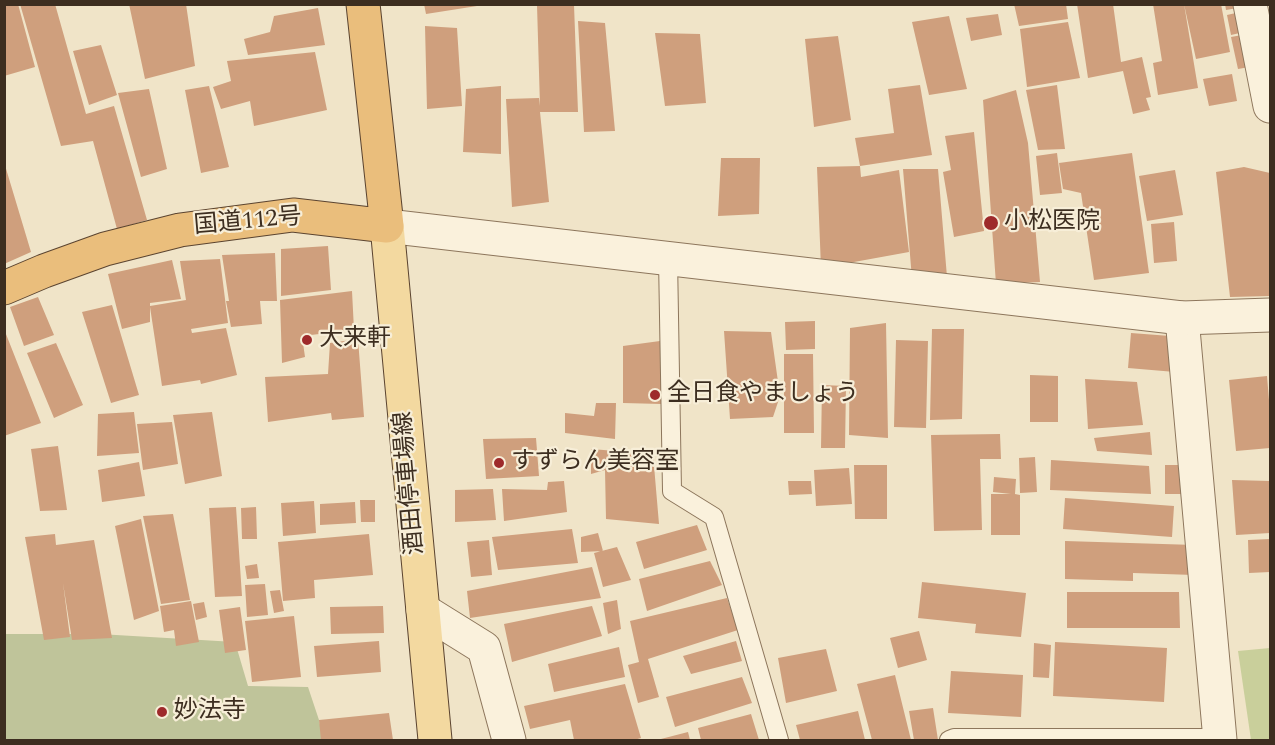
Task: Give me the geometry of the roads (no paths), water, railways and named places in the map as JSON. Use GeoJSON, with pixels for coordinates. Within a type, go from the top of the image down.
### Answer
{"type":"FeatureCollection","features":[{"type":"Feature","properties":{"kind":"highway"},"geometry":{"type":"LineString","coordinates":[[363,4],[387,225]]}},
{"type":"Feature","properties":{"kind":"highway","name":"国道112号"},"geometry":{"type":"LineString","coordinates":[[4,288],[105,249],[180,230],[292,215],[387,225]]}},
{"type":"Feature","properties":{"kind":"main road","name":"酒田停車場線"},"geometry":{"type":"LineString","coordinates":[[387,225],[435,741]]}},
{"type":"Feature","properties":{"kind":"street"},"geometry":{"type":"LineString","coordinates":[[1250,4],[1270,106]]}},
{"type":"Feature","properties":{"kind":"street"},"geometry":{"type":"LineString","coordinates":[[387,225],[1182,318],[1270,315]]}},
{"type":"Feature","properties":{"kind":"street"},"geometry":{"type":"LineString","coordinates":[[1182,318],[1220,739]]}},
{"type":"Feature","properties":{"kind":"street"},"geometry":{"type":"LineString","coordinates":[[423,610],[484,648],[509,741]]}},
{"type":"Feature","properties":{"kind":"lane"},"geometry":{"type":"LineString","coordinates":[[668,258],[672,491],[714,517],[779,741]]}},
{"type":"Feature","properties":{"kind":"lane"},"geometry":{"type":"LineString","coordinates":[[949,741],[954,738],[1220,739]]}},
{"type":"Feature","properties":{"kind":"place","name":"小松医院"},"geometry":{"type":"Point","coordinates":[991,223]}},
{"type":"Feature","properties":{"kind":"place","name":"大来軒"},"geometry":{"type":"Point","coordinates":[307,340]}},
{"type":"Feature","properties":{"kind":"place","name":"全日食やましょう"},"geometry":{"type":"Point","coordinates":[655,395]}},
{"type":"Feature","properties":{"kind":"place","name":"すずらん美容室"},"geometry":{"type":"Point","coordinates":[499,463]}},
{"type":"Feature","properties":{"kind":"place","name":"妙法寺"},"geometry":{"type":"Point","coordinates":[162,712]}}]}
